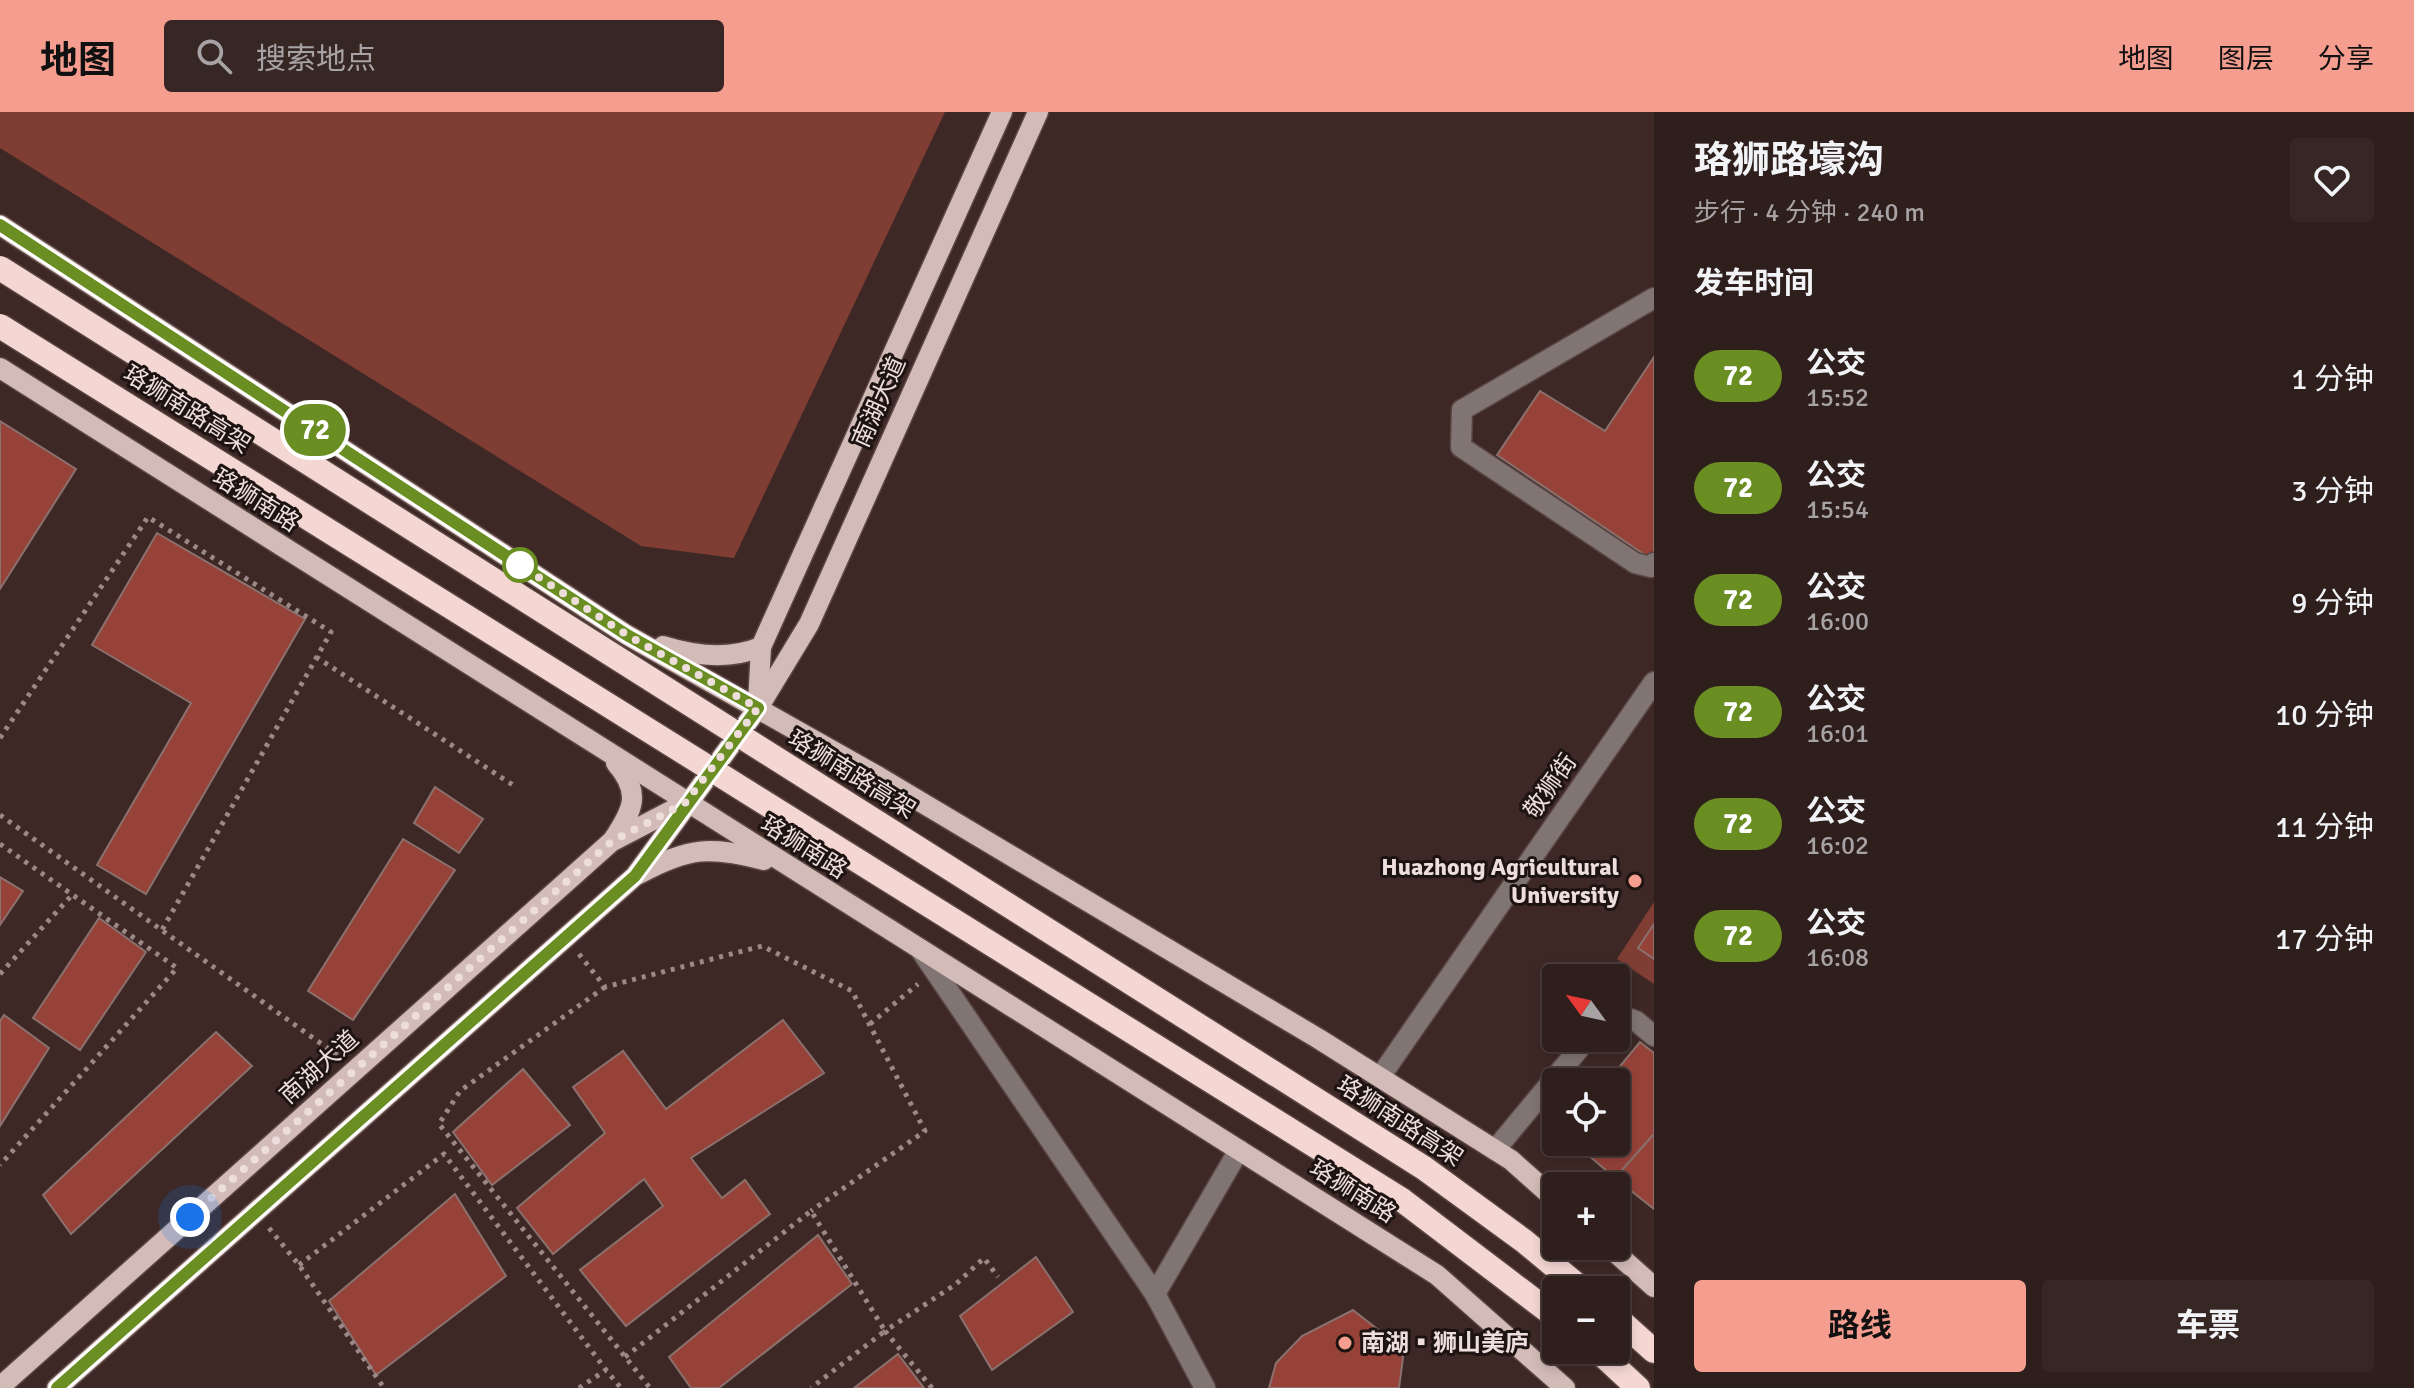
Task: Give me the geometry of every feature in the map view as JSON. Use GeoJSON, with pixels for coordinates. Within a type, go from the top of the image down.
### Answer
{"type":"FeatureCollection","features":[{"type":"Feature","properties":{"kind":"highway","name":"珞狮南路高架"},"geometry":{"type":"LineString","coordinates":[[0,268],[1424,1168],[1565,1276]]}},
{"type":"Feature","properties":{"kind":"highway","name":"珞狮南路高架"},"geometry":{"type":"LineString","coordinates":[[0,326],[1402,1200],[1542,1306]]}},
{"type":"Feature","properties":{"kind":"highway"},"geometry":{"type":"LineString","coordinates":[[1630,1330],[1654,1351]]}},
{"type":"Feature","properties":{"kind":"highway"},"geometry":{"type":"LineString","coordinates":[[1612,1364],[1638,1388]]}},
{"type":"Feature","properties":{"kind":"main road","name":"南湖大道"},"geometry":{"type":"LineString","coordinates":[[758,708],[761,647],[1002,112]]}},
{"type":"Feature","properties":{"kind":"main road","name":"南湖大道"},"geometry":{"type":"LineString","coordinates":[[57,1388],[635,876],[685,803],[758,708],[809,624],[1038,112]]}},
{"type":"Feature","properties":{"kind":"main road"},"geometry":{"type":"LineString","coordinates":[[0,225],[627,635],[758,708],[1380,1077],[1495,1150],[1542,1189]]}},
{"type":"Feature","properties":{"kind":"main road","name":"珞狮南路"},"geometry":{"type":"LineString","coordinates":[[0,368],[1437,1275],[1565,1388]]}},
{"type":"Feature","properties":{"kind":"main road"},"geometry":{"type":"LineString","coordinates":[[627,635],[708,656],[747,653],[761,647]]}},
{"type":"Feature","properties":{"kind":"main road"},"geometry":{"type":"LineString","coordinates":[[605,751],[628,777],[633,793],[630,813],[611,842]]}},
{"type":"Feature","properties":{"kind":"main road","name":"南湖大道"},"geometry":{"type":"LineString","coordinates":[[0,1387],[611,842],[685,803]]}},
{"type":"Feature","properties":{"kind":"main road"},"geometry":{"type":"LineString","coordinates":[[635,876],[671,857],[719,848],[785,866]]}},
{"type":"Feature","properties":{"kind":"main road"},"geometry":{"type":"LineString","coordinates":[[1624,1260],[1654,1287]]}},
{"type":"Feature","properties":{"kind":"street"},"geometry":{"type":"LineString","coordinates":[[1654,298],[1462,410],[1461,447],[1635,563],[1651,567],[1654,563]]}},
{"type":"Feature","properties":{"kind":"street","name":"敬狮街"},"geometry":{"type":"LineString","coordinates":[[1380,1077],[1654,682]]}},
{"type":"Feature","properties":{"kind":"street"},"geometry":{"type":"LineString","coordinates":[[922,952],[1155,1294],[1205,1388]]}},
{"type":"Feature","properties":{"kind":"street"},"geometry":{"type":"LineString","coordinates":[[1630,1019],[1654,1036]]}},
{"type":"Feature","properties":{"kind":"street"},"geometry":{"type":"LineString","coordinates":[[1495,1150],[1576,1052]]}},
{"type":"Feature","properties":{"kind":"street"},"geometry":{"type":"LineString","coordinates":[[1155,1294],[1239,1150]]}},
{"type":"Feature","properties":{"kind":"path"},"geometry":{"type":"LineString","coordinates":[[0,738],[148,517],[331,632],[162,930]]}},
{"type":"Feature","properties":{"kind":"path"},"geometry":{"type":"LineString","coordinates":[[316,657],[513,785]]}},
{"type":"Feature","properties":{"kind":"path"},"geometry":{"type":"LineString","coordinates":[[0,815],[357,1069]]}},
{"type":"Feature","properties":{"kind":"path"},"geometry":{"type":"LineString","coordinates":[[0,844],[177,968],[0,1165]]}},
{"type":"Feature","properties":{"kind":"path"},"geometry":{"type":"LineString","coordinates":[[0,974],[72,895]]}},
{"type":"Feature","properties":{"kind":"path"},"geometry":{"type":"LineString","coordinates":[[566,937],[605,987]]}},
{"type":"Feature","properties":{"kind":"path"},"geometry":{"type":"LineString","coordinates":[[625,1357],[811,1211],[925,1131],[852,991],[762,946],[605,987],[460,1091],[439,1124],[625,1357],[650,1388]]}},
{"type":"Feature","properties":{"kind":"path"},"geometry":{"type":"LineString","coordinates":[[870,1024],[934,970]]}},
{"type":"Feature","properties":{"kind":"path"},"geometry":{"type":"LineString","coordinates":[[299,1265],[444,1154],[621,1388]]}},
{"type":"Feature","properties":{"kind":"path"},"geometry":{"type":"LineString","coordinates":[[811,1211],[885,1331],[932,1388]]}},
{"type":"Feature","properties":{"kind":"path"},"geometry":{"type":"LineString","coordinates":[[256,1212],[299,1265],[384,1388]]}},
{"type":"Feature","properties":{"kind":"path"},"geometry":{"type":"LineString","coordinates":[[811,1388],[885,1331],[956,1284],[984,1258],[998,1277]]}},
{"type":"Feature","properties":{"kind":"path"},"geometry":{"type":"LineString","coordinates":[[579,1388],[606,1370]]}},
{"type":"Feature","properties":{"kind":"shaded area"},"geometry":{"type":"Polygon","coordinates":[[[0,112],[945,112],[734,558],[641,546],[0,148],[0,112]]]}},
{"type":"Feature","properties":{"kind":"shaded area"},"geometry":{"type":"Polygon","coordinates":[[[1654,902],[1654,984],[1630,968],[1630,964],[1617,959],[1654,902]]]}},
{"type":"Feature","properties":{"kind":"building"},"geometry":{"type":"Polygon","coordinates":[[[1654,357],[1654,554],[1651,559],[1497,455],[1540,391],[1605,431],[1654,357]]]}},
{"type":"Feature","properties":{"kind":"building"},"geometry":{"type":"Polygon","coordinates":[[[0,421],[76,469],[0,589],[0,421]]]}},
{"type":"Feature","properties":{"kind":"building"},"geometry":{"type":"Polygon","coordinates":[[[157,533],[305,619],[146,894],[97,865],[191,703],[92,645],[157,533]]]}},
{"type":"Feature","properties":{"kind":"building"},"geometry":{"type":"Polygon","coordinates":[[[435,787],[483,819],[459,853],[414,823],[435,787]]]}},
{"type":"Feature","properties":{"kind":"building"},"geometry":{"type":"Polygon","coordinates":[[[403,839],[455,870],[353,1020],[308,991],[403,839]]]}},
{"type":"Feature","properties":{"kind":"building"},"geometry":{"type":"Polygon","coordinates":[[[0,877],[23,891],[0,925],[0,877]]]}},
{"type":"Feature","properties":{"kind":"building"},"geometry":{"type":"Polygon","coordinates":[[[99,918],[146,952],[80,1050],[33,1018],[99,918]]]}},
{"type":"Feature","properties":{"kind":"building"},"geometry":{"type":"Polygon","coordinates":[[[1654,924],[1654,959],[1638,948],[1654,924]]]}},
{"type":"Feature","properties":{"kind":"building"},"geometry":{"type":"Polygon","coordinates":[[[4,1015],[49,1048],[0,1126],[0,1021],[4,1015]]]}},
{"type":"Feature","properties":{"kind":"building"},"geometry":{"type":"Polygon","coordinates":[[[783,1020],[824,1073],[691,1158],[722,1198],[745,1180],[770,1214],[626,1326],[580,1270],[663,1206],[644,1179],[553,1254],[517,1208],[605,1133],[573,1087],[623,1051],[666,1109],[783,1020]]]}},
{"type":"Feature","properties":{"kind":"building"},"geometry":{"type":"Polygon","coordinates":[[[216,1032],[252,1066],[71,1234],[43,1195],[216,1032]]]}},
{"type":"Feature","properties":{"kind":"building"},"geometry":{"type":"Polygon","coordinates":[[[1640,1042],[1654,1053],[1654,1134],[1620,1172],[1608,1172],[1589,1156],[1630,1156],[1630,1068],[1619,1068],[1640,1042]]]}},
{"type":"Feature","properties":{"kind":"building"},"geometry":{"type":"Polygon","coordinates":[[[523,1069],[570,1125],[492,1185],[453,1132],[523,1069]]]}},
{"type":"Feature","properties":{"kind":"building"},"geometry":{"type":"Polygon","coordinates":[[[1654,1134],[1654,1209],[1630,1190],[1630,1172],[1620,1172],[1654,1134]]]}},
{"type":"Feature","properties":{"kind":"building"},"geometry":{"type":"Polygon","coordinates":[[[455,1194],[506,1276],[376,1375],[329,1301],[455,1194]]]}},
{"type":"Feature","properties":{"kind":"building"},"geometry":{"type":"Polygon","coordinates":[[[818,1235],[852,1284],[719,1388],[691,1388],[669,1357],[818,1235]]]}},
{"type":"Feature","properties":{"kind":"building"},"geometry":{"type":"Polygon","coordinates":[[[1036,1257],[1073,1312],[992,1370],[960,1316],[1036,1257]]]}},
{"type":"Feature","properties":{"kind":"building","name":"南湖▪狮山美庐"},"geometry":{"type":"Polygon","coordinates":[[[1353,1310],[1404,1350],[1399,1388],[1269,1388],[1276,1363],[1302,1336],[1353,1310]]]}},
{"type":"Feature","properties":{"kind":"building"},"geometry":{"type":"Polygon","coordinates":[[[898,1354],[924,1388],[854,1388],[898,1354]]]}},
{"type":"Feature","properties":{"kind":"bus line","name":"72"},"geometry":{"type":"LineString","coordinates":[[0,225],[627,635],[758,708],[685,803],[635,876],[57,1388]]}},
{"type":"Feature","properties":{"kind":"place","name":"Huazhong Agricultural University"},"geometry":{"type":"Point","coordinates":[1635,881]}},
{"type":"Feature","properties":{"kind":"place","name":"南湖▪狮山美庐"},"geometry":{"type":"Point","coordinates":[1345,1343]}},
{"type":"Feature","properties":{"kind":"route"},"geometry":{"type":"LineString","coordinates":[[190,1217],[611,842],[685,803],[758,708],[627,635],[520,565]]}}]}
